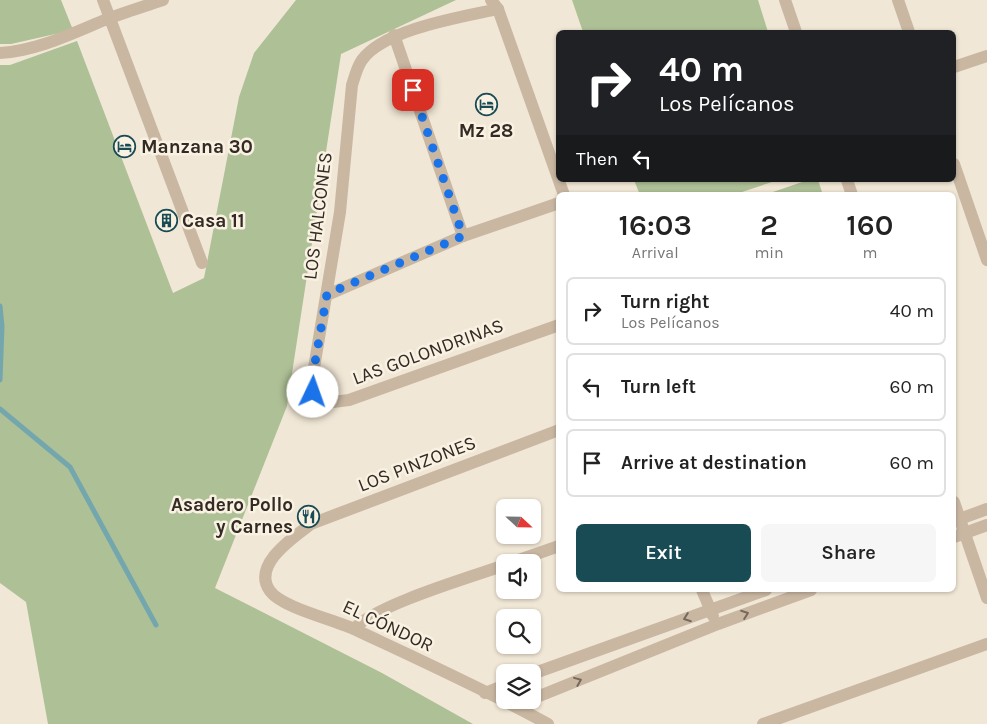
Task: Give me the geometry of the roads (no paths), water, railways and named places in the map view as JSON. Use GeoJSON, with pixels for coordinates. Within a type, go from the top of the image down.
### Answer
{"type":"FeatureCollection","features":[{"type":"Feature","properties":{"kind":"street"},"geometry":{"type":"LineString","coordinates":[[102,0],[202,263]]}},
{"type":"Feature","properties":{"kind":"street"},"geometry":{"type":"LineString","coordinates":[[0,53],[16,52],[66,36],[109,18],[163,0]]}},
{"type":"Feature","properties":{"kind":"street"},"geometry":{"type":"LineString","coordinates":[[786,0],[795,30]]}},
{"type":"Feature","properties":{"kind":"street"},"geometry":{"type":"LineString","coordinates":[[898,0],[908,30]]}},
{"type":"Feature","properties":{"kind":"street"},"geometry":{"type":"LineString","coordinates":[[463,236],[394,35],[495,5],[556,173]]}},
{"type":"Feature","properties":{"kind":"street","name":"LOS HALCONES"},"geometry":{"type":"LineString","coordinates":[[313,392],[313,374],[340,212],[352,85],[357,69],[372,50],[394,35]]}},
{"type":"Feature","properties":{"kind":"street"},"geometry":{"type":"LineString","coordinates":[[956,66],[987,56]]}},
{"type":"Feature","properties":{"kind":"street"},"geometry":{"type":"LineString","coordinates":[[956,170],[987,260]]}},
{"type":"Feature","properties":{"kind":"street"},"geometry":{"type":"LineString","coordinates":[[327,294],[463,236],[556,204]]}},
{"type":"Feature","properties":{"kind":"street","name":"LAS GOLONDRINAS"},"geometry":{"type":"LineString","coordinates":[[313,392],[314,395],[323,400],[349,400],[556,326]]}},
{"type":"Feature","properties":{"kind":"street","name":"LOS PINZONES"},"geometry":{"type":"LineString","coordinates":[[292,538],[311,524],[556,431]]}},
{"type":"Feature","properties":{"kind":"street"},"geometry":{"type":"LineString","coordinates":[[987,509],[956,520],[959,535],[987,598]]}},
{"type":"Feature","properties":{"kind":"street"},"geometry":{"type":"LineString","coordinates":[[959,535],[987,526]]}},
{"type":"Feature","properties":{"kind":"street","name":"EL CÓNDOR"},"geometry":{"type":"LineString","coordinates":[[292,538],[268,564],[265,574],[270,591],[282,602],[354,629],[496,698]]}},
{"type":"Feature","properties":{"kind":"street"},"geometry":{"type":"LineString","coordinates":[[536,554],[556,547]]}},
{"type":"Feature","properties":{"kind":"street"},"geometry":{"type":"LineString","coordinates":[[354,629],[360,622],[380,610],[496,568]]}},
{"type":"Feature","properties":{"kind":"street"},"geometry":{"type":"LineString","coordinates":[[703,592],[709,610],[718,624]]}},
{"type":"Feature","properties":{"kind":"street"},"geometry":{"type":"LineString","coordinates":[[541,671],[760,592]]}},
{"type":"Feature","properties":{"kind":"street"},"geometry":{"type":"LineString","coordinates":[[541,696],[718,624],[806,592]]}},
{"type":"Feature","properties":{"kind":"street"},"geometry":{"type":"LineString","coordinates":[[763,724],[987,644]]}},
{"type":"Feature","properties":{"kind":"street"},"geometry":{"type":"LineString","coordinates":[[485,693],[496,689]]}},
{"type":"Feature","properties":{"kind":"street","name":"EL CÓNDOR"},"geometry":{"type":"LineString","coordinates":[[520,709],[548,724]]}},
{"type":"Feature","properties":{"kind":"waterway"},"geometry":{"type":"LineString","coordinates":[[0,306],[2,326],[0,380]]}},
{"type":"Feature","properties":{"kind":"waterway"},"geometry":{"type":"LineString","coordinates":[[0,409],[70,467],[156,625]]}},
{"type":"Feature","properties":{"kind":"place","name":"Mz 28"},"geometry":{"type":"Point","coordinates":[486,105]}},
{"type":"Feature","properties":{"kind":"place","name":"Manzana 30"},"geometry":{"type":"Point","coordinates":[125,147]}},
{"type":"Feature","properties":{"kind":"place","name":"Casa 11"},"geometry":{"type":"Point","coordinates":[166,221]}},
{"type":"Feature","properties":{"kind":"place","name":"Asadero Pollo y Carnes"},"geometry":{"type":"Point","coordinates":[309,516]}}]}
